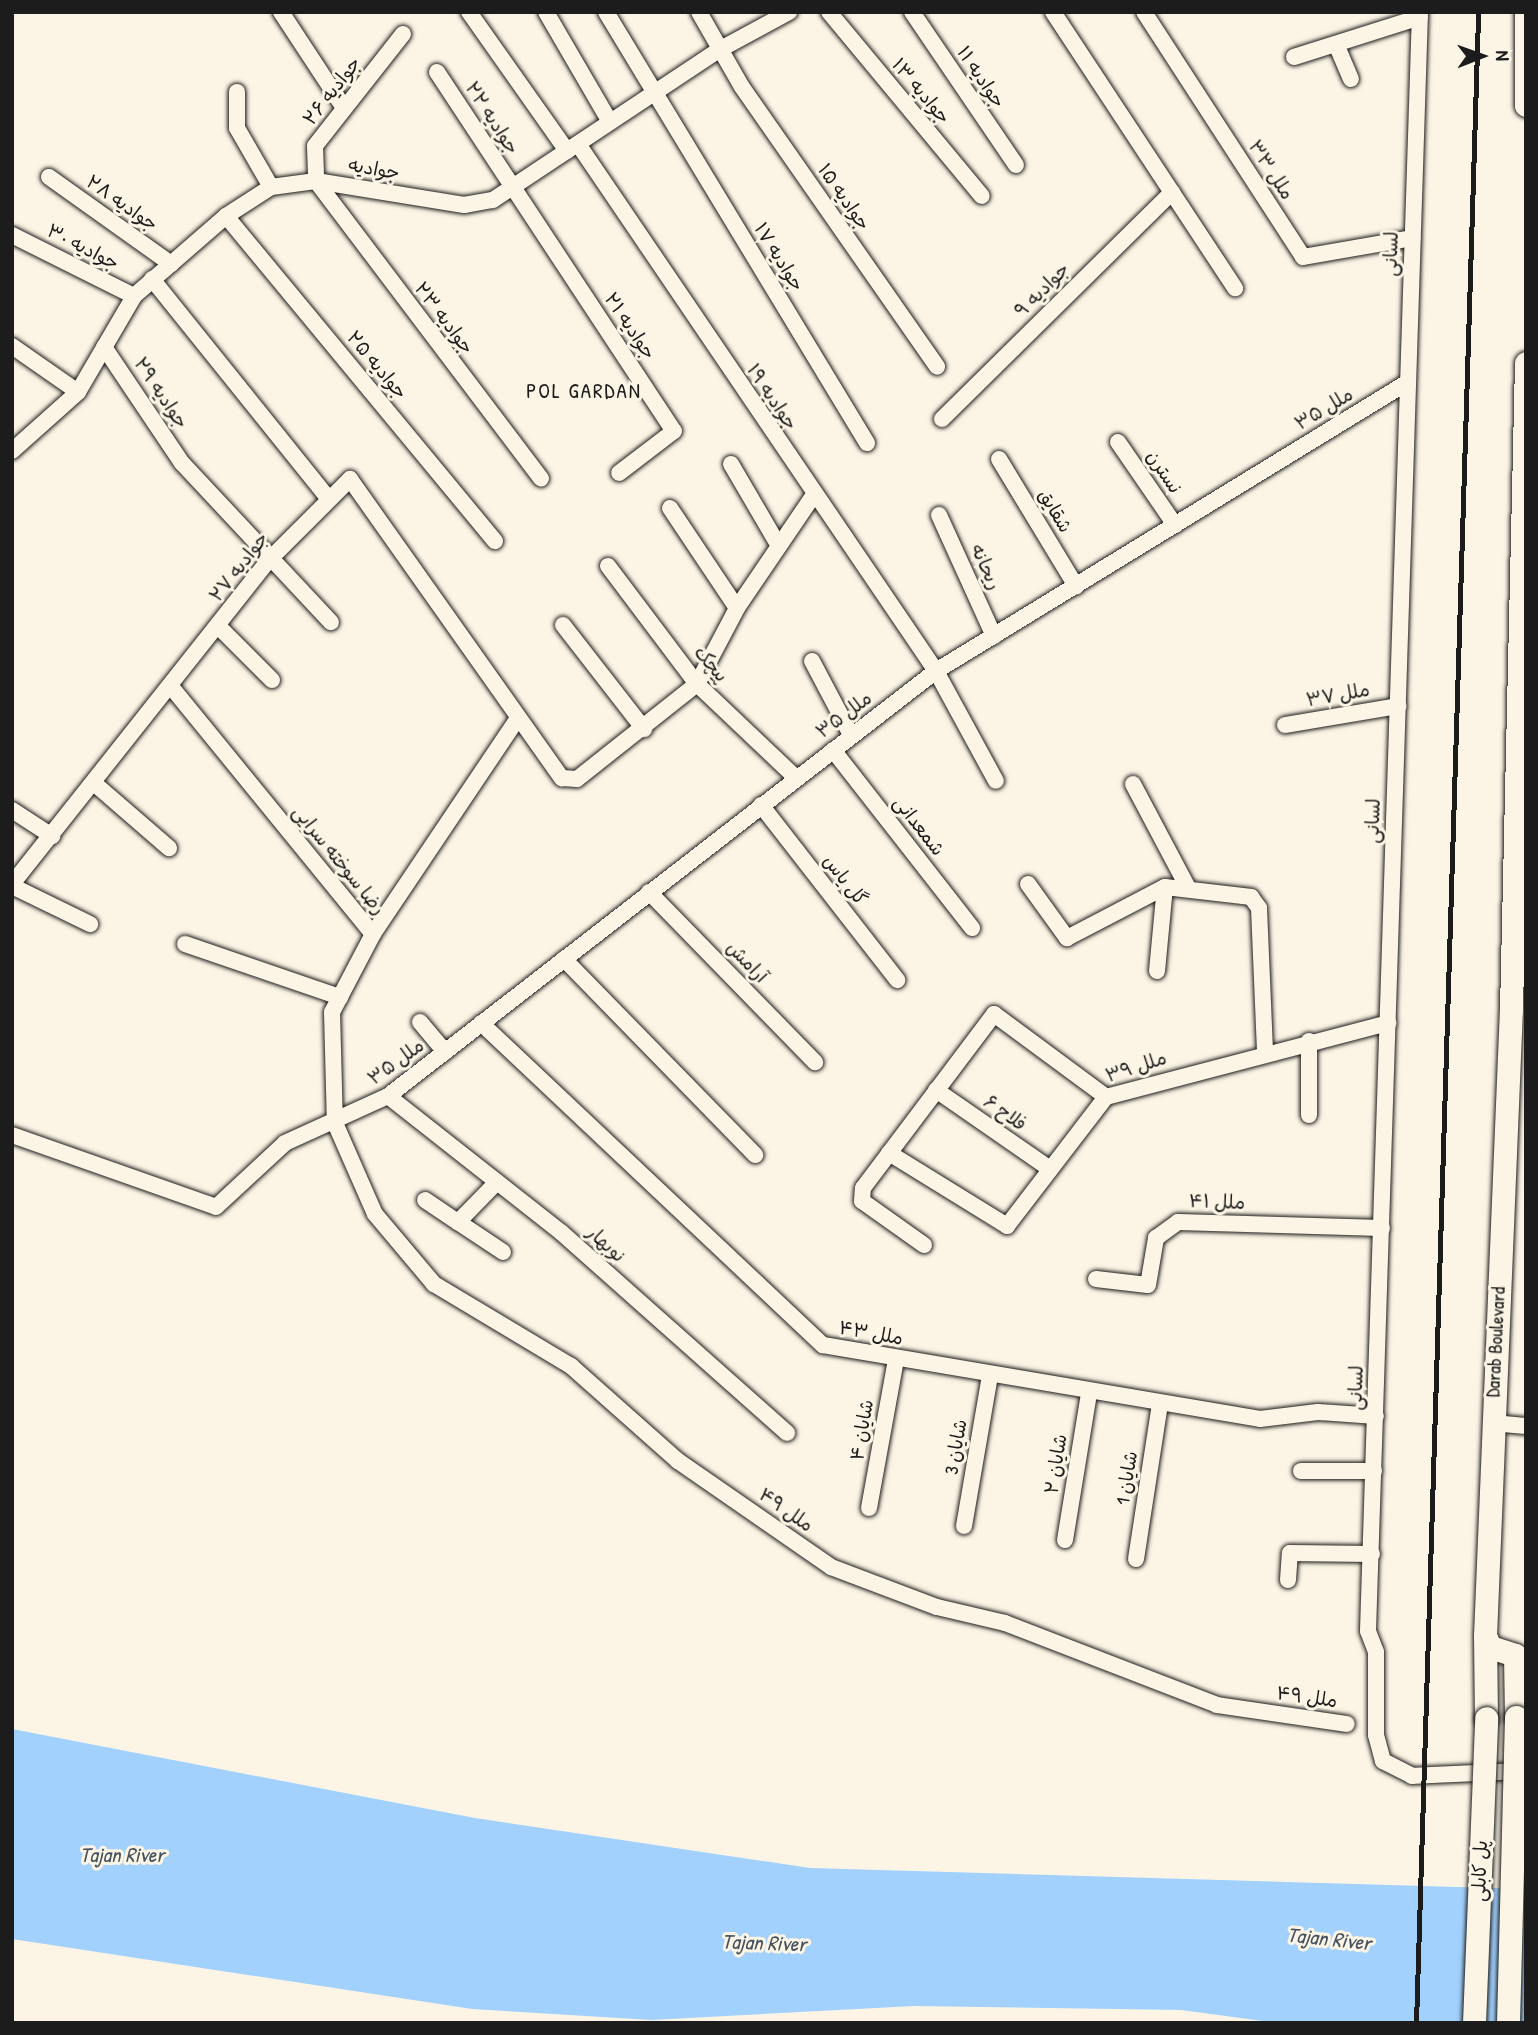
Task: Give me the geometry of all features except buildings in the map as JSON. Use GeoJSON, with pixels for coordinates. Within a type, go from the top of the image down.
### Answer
{"type":"FeatureCollection","features":[{"type":"Feature","properties":{"kind":"main road"},"geometry":{"type":"LineString","coordinates":[[1526,12],[1526,105]]}},
{"type":"Feature","properties":{"kind":"main road","name":"Darab Boulevard"},"geometry":{"type":"LineString","coordinates":[[1486,1718],[1485,1636],[1492,1423],[1511,1009],[1526,363]]}},
{"type":"Feature","properties":{"kind":"main road","name":"Darab Boulevard"},"geometry":{"type":"LineString","coordinates":[[1511,1009],[1526,984]]}},
{"type":"Feature","properties":{"kind":"main road"},"geometry":{"type":"LineString","coordinates":[[1485,1636],[1490,1647],[1520,1657]]}},
{"type":"Feature","properties":{"kind":"main road","name":"پل کابلی"},"geometry":{"type":"LineString","coordinates":[[1508,2023],[1520,1657]]}},
{"type":"Feature","properties":{"kind":"main road","name":"پل کابلی"},"geometry":{"type":"LineString","coordinates":[[1475,2023],[1486,1718]]}},
{"type":"Feature","properties":{"kind":"street"},"geometry":{"type":"LineString","coordinates":[[281,12],[344,108]]}},
{"type":"Feature","properties":{"kind":"street","name":"جوادیه ۱۹"},"geometry":{"type":"LineString","coordinates":[[469,12],[572,147],[936,671],[996,781]]}},
{"type":"Feature","properties":{"kind":"street"},"geometry":{"type":"LineString","coordinates":[[545,12],[610,122]]}},
{"type":"Feature","properties":{"kind":"street","name":"جوادیه ۱۷"},"geometry":{"type":"LineString","coordinates":[[606,12],[652,94],[867,443]]}},
{"type":"Feature","properties":{"kind":"street","name":"جوادیه ۱۵"},"geometry":{"type":"LineString","coordinates":[[699,12],[719,50],[937,367]]}},
{"type":"Feature","properties":{"kind":"street","name":"جوادیه ۱۳"},"geometry":{"type":"LineString","coordinates":[[829,12],[982,196]]}},
{"type":"Feature","properties":{"kind":"street","name":"جوادیه ۱۱"},"geometry":{"type":"LineString","coordinates":[[912,12],[1016,165]]}},
{"type":"Feature","properties":{"kind":"street","name":"ملل ۳۳"},"geometry":{"type":"LineString","coordinates":[[1144,12],[1303,257],[1412,238]]}},
{"type":"Feature","properties":{"kind":"street","name":"جوادیه"},"geometry":{"type":"LineString","coordinates":[[12,451],[78,393],[134,296],[226,216],[271,187],[316,181],[464,205],[493,200],[719,50],[781,14]]}},
{"type":"Feature","properties":{"kind":"street"},"geometry":{"type":"LineString","coordinates":[[1058,14],[1235,288]]}},
{"type":"Feature","properties":{"kind":"street"},"geometry":{"type":"LineString","coordinates":[[1294,57],[1420,15]]}},
{"type":"Feature","properties":{"kind":"street","name":"لسانی"},"geometry":{"type":"LineString","coordinates":[[1420,15],[1368,1631],[1376,1652],[1376,1735],[1383,1760],[1412,1776],[1526,1770]]}},
{"type":"Feature","properties":{"kind":"street","name":"جوادیه ۲۶"},"geometry":{"type":"LineString","coordinates":[[316,181],[315,146],[403,34]]}},
{"type":"Feature","properties":{"kind":"street"},"geometry":{"type":"LineString","coordinates":[[1336,44],[1351,79]]}},
{"type":"Feature","properties":{"kind":"street","name":"جوادیه ۲۲"},"geometry":{"type":"LineString","coordinates":[[437,72],[513,187]]}},
{"type":"Feature","properties":{"kind":"street"},"geometry":{"type":"LineString","coordinates":[[237,92],[237,128],[271,187]]}},
{"type":"Feature","properties":{"kind":"street","name":"جوادیه ۲۸"},"geometry":{"type":"LineString","coordinates":[[48,177],[170,264]]}},
{"type":"Feature","properties":{"kind":"street","name":"جوادیه ۲۳"},"geometry":{"type":"LineString","coordinates":[[316,181],[541,478]]}},
{"type":"Feature","properties":{"kind":"street","name":"جوادیه ۲۱"},"geometry":{"type":"LineString","coordinates":[[513,187],[674,431],[619,473]]}},
{"type":"Feature","properties":{"kind":"street","name":"جوادیه ۹"},"geometry":{"type":"LineString","coordinates":[[942,419],[1171,192]]}},
{"type":"Feature","properties":{"kind":"street","name":"جوادیه ۲۵"},"geometry":{"type":"LineString","coordinates":[[226,216],[495,541]]}},
{"type":"Feature","properties":{"kind":"street","name":"جوادیه ۳۰"},"geometry":{"type":"LineString","coordinates":[[12,235],[134,296]]}},
{"type":"Feature","properties":{"kind":"street"},"geometry":{"type":"LineString","coordinates":[[152,279],[327,497],[355,482],[517,718],[562,778],[577,779],[600,766],[697,684],[737,608],[813,496]]}},
{"type":"Feature","properties":{"kind":"street"},"geometry":{"type":"LineString","coordinates":[[12,346],[78,393]]}},
{"type":"Feature","properties":{"kind":"street","name":"جوادیه ۲۹"},"geometry":{"type":"LineString","coordinates":[[104,347],[182,463],[268,561],[295,578],[331,622]]}},
{"type":"Feature","properties":{"kind":"street","name":"ملل ۳۵"},"geometry":{"type":"LineString","coordinates":[[12,1135],[216,1207],[285,1143],[335,1124],[388,1096],[936,671],[1408,382]]}},
{"type":"Feature","properties":{"kind":"street","name":"نسترن"},"geometry":{"type":"LineString","coordinates":[[1118,442],[1175,525]]}},
{"type":"Feature","properties":{"kind":"street","name":"شقایق"},"geometry":{"type":"LineString","coordinates":[[999,459],[1076,586]]}},
{"type":"Feature","properties":{"kind":"street"},"geometry":{"type":"LineString","coordinates":[[732,464],[779,546]]}},
{"type":"Feature","properties":{"kind":"street","name":"جوادیه ۲۷"},"geometry":{"type":"LineString","coordinates":[[12,885],[173,689],[268,561],[327,497]]}},
{"type":"Feature","properties":{"kind":"street"},"geometry":{"type":"LineString","coordinates":[[670,508],[737,608]]}},
{"type":"Feature","properties":{"kind":"street","name":"ریحانه"},"geometry":{"type":"LineString","coordinates":[[939,515],[994,636]]}},
{"type":"Feature","properties":{"kind":"street","name":"پیچک"},"geometry":{"type":"LineString","coordinates":[[608,566],[697,684],[796,778]]}},
{"type":"Feature","properties":{"kind":"street"},"geometry":{"type":"LineString","coordinates":[[563,625],[644,729]]}},
{"type":"Feature","properties":{"kind":"street"},"geometry":{"type":"LineString","coordinates":[[219,627],[272,680]]}},
{"type":"Feature","properties":{"kind":"street"},"geometry":{"type":"LineString","coordinates":[[812,660],[851,735]]}},
{"type":"Feature","properties":{"kind":"street","name":"رضا سوخته سرایی"},"geometry":{"type":"LineString","coordinates":[[173,689],[373,934],[332,1012],[335,1124]]}},
{"type":"Feature","properties":{"kind":"street","name":"ملل ۳۷"},"geometry":{"type":"LineString","coordinates":[[1286,725],[1398,706]]}},
{"type":"Feature","properties":{"kind":"street"},"geometry":{"type":"LineString","coordinates":[[373,934],[517,718]]}},
{"type":"Feature","properties":{"kind":"street","name":"شمعدانی"},"geometry":{"type":"LineString","coordinates":[[833,750],[972,928]]}},
{"type":"Feature","properties":{"kind":"street"},"geometry":{"type":"LineString","coordinates":[[94,784],[169,848]]}},
{"type":"Feature","properties":{"kind":"street"},"geometry":{"type":"LineString","coordinates":[[1133,784],[1187,886]]}},
{"type":"Feature","properties":{"kind":"street","name":"گل یاس"},"geometry":{"type":"LineString","coordinates":[[761,805],[897,980]]}},
{"type":"Feature","properties":{"kind":"street"},"geometry":{"type":"LineString","coordinates":[[12,810],[52,836]]}},
{"type":"Feature","properties":{"kind":"street"},"geometry":{"type":"LineString","coordinates":[[1028,884],[1067,938],[1165,887],[1187,886],[1251,897],[1259,908],[1265,1051]]}},
{"type":"Feature","properties":{"kind":"street"},"geometry":{"type":"LineString","coordinates":[[12,885],[90,924]]}},
{"type":"Feature","properties":{"kind":"street"},"geometry":{"type":"LineString","coordinates":[[1157,971],[1165,887]]}},
{"type":"Feature","properties":{"kind":"street","name":"آرامش"},"geometry":{"type":"LineString","coordinates":[[649,892],[815,1062]]}},
{"type":"Feature","properties":{"kind":"street"},"geometry":{"type":"LineString","coordinates":[[185,944],[340,997]]}},
{"type":"Feature","properties":{"kind":"street"},"geometry":{"type":"LineString","coordinates":[[564,959],[755,1155]]}},
{"type":"Feature","properties":{"kind":"street"},"geometry":{"type":"LineString","coordinates":[[924,1245],[862,1201],[863,1188],[994,1014],[1106,1097]]}},
{"type":"Feature","properties":{"kind":"street"},"geometry":{"type":"LineString","coordinates":[[420,1022],[445,1052]]}},
{"type":"Feature","properties":{"kind":"street","name":"ملل ۴۳"},"geometry":{"type":"LineString","coordinates":[[481,1023],[823,1345],[1089,1394],[1260,1419],[1318,1412],[1376,1416]]}},
{"type":"Feature","properties":{"kind":"street","name":"ملل ۳۹"},"geometry":{"type":"LineString","coordinates":[[889,1153],[1007,1226],[1106,1097],[1265,1051],[1388,1023]]}},
{"type":"Feature","properties":{"kind":"street"},"geometry":{"type":"LineString","coordinates":[[1309,1041],[1309,1115]]}},
{"type":"Feature","properties":{"kind":"street","name":"فلاح ۶"},"geometry":{"type":"LineString","coordinates":[[936,1090],[1050,1170]]}},
{"type":"Feature","properties":{"kind":"street","name":"نوبهار"},"geometry":{"type":"LineString","coordinates":[[388,1096],[497,1182],[787,1433]]}},
{"type":"Feature","properties":{"kind":"street","name":"ملل ۴۹"},"geometry":{"type":"LineString","coordinates":[[335,1124],[375,1213],[434,1284],[571,1366],[678,1461],[831,1567],[937,1607],[1005,1623],[1217,1705],[1347,1724]]}},
{"type":"Feature","properties":{"kind":"street"},"geometry":{"type":"LineString","coordinates":[[458,1222],[497,1182]]}},
{"type":"Feature","properties":{"kind":"street"},"geometry":{"type":"LineString","coordinates":[[425,1200],[503,1252]]}},
{"type":"Feature","properties":{"kind":"street","name":"ملل ۴۱"},"geometry":{"type":"LineString","coordinates":[[1096,1279],[1148,1285],[1156,1238],[1178,1222],[1382,1228]]}},
{"type":"Feature","properties":{"kind":"street","name":"شایان ۴"},"geometry":{"type":"LineString","coordinates":[[869,1508],[896,1359]]}},
{"type":"Feature","properties":{"kind":"street","name":"شایان 3"},"geometry":{"type":"LineString","coordinates":[[964,1526],[990,1376]]}},
{"type":"Feature","properties":{"kind":"street","name":"شایان ۲"},"geometry":{"type":"LineString","coordinates":[[1065,1540],[1089,1394]]}},
{"type":"Feature","properties":{"kind":"street","name":"شایان 1"},"geometry":{"type":"LineString","coordinates":[[1136,1559],[1160,1404]]}},
{"type":"Feature","properties":{"kind":"street"},"geometry":{"type":"LineString","coordinates":[[1492,1423],[1526,1426]]}},
{"type":"Feature","properties":{"kind":"street"},"geometry":{"type":"LineString","coordinates":[[1301,1471],[1374,1471]]}},
{"type":"Feature","properties":{"kind":"street"},"geometry":{"type":"LineString","coordinates":[[1288,1580],[1290,1553],[1372,1554]]}},
{"type":"Feature","properties":{"kind":"water","name":"Tajan River"},"geometry":{"type":"Polygon","coordinates":[[[12,1729],[475,1818],[810,1868],[1526,1889],[1526,2023],[1277,2023],[1181,2010],[914,2006],[651,2020],[472,2009],[12,1939],[12,1729]]]}},
{"type":"Feature","properties":{"kind":"railway"},"geometry":{"type":"LineString","coordinates":[[1416,2023],[1478,12]]}},
{"type":"Feature","properties":{"kind":"district","name":"POL GARDAN"},"geometry":{"type":"Point","coordinates":[584,391]}}]}
